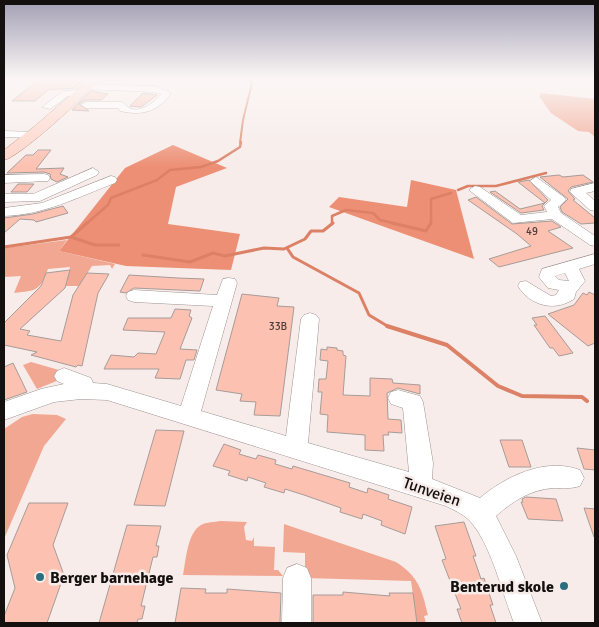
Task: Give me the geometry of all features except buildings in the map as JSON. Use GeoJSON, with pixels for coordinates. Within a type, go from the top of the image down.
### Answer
{"type":"FeatureCollection","features":[{"type":"Feature","properties":{"kind":"main road"},"geometry":{"type":"LineString","coordinates":[[14,139],[53,108]]}},
{"type":"Feature","properties":{"kind":"street"},"geometry":{"type":"LineString","coordinates":[[123,108],[129,111],[149,110],[151,108]]}},
{"type":"Feature","properties":{"kind":"street"},"geometry":{"type":"LineString","coordinates":[[14,139],[35,120]]}},
{"type":"Feature","properties":{"kind":"street"},"geometry":{"type":"LineString","coordinates":[[4,198],[41,196],[92,172]]}},
{"type":"Feature","properties":{"kind":"street"},"geometry":{"type":"LineString","coordinates":[[4,179],[44,178]]}},
{"type":"Feature","properties":{"kind":"street"},"geometry":{"type":"LineString","coordinates":[[4,212],[28,212],[48,207],[110,180]]}},
{"type":"Feature","properties":{"kind":"street"},"geometry":{"type":"LineString","coordinates":[[536,181],[559,200],[551,206],[554,215]]}},
{"type":"Feature","properties":{"kind":"street"},"geometry":{"type":"LineString","coordinates":[[595,187],[576,192],[595,207]]}},
{"type":"Feature","properties":{"kind":"street"},"geometry":{"type":"LineString","coordinates":[[474,190],[518,220],[554,215],[595,242]]}},
{"type":"Feature","properties":{"kind":"street"},"geometry":{"type":"LineString","coordinates":[[576,228],[595,225]]}},
{"type":"Feature","properties":{"kind":"street"},"geometry":{"type":"LineString","coordinates":[[570,267],[577,281],[576,285],[567,287],[554,284],[548,277],[548,273],[595,259]]}},
{"type":"Feature","properties":{"kind":"street"},"geometry":{"type":"LineString","coordinates":[[526,286],[545,301],[552,303],[561,301],[568,295],[567,287]]}},
{"type":"Feature","properties":{"kind":"street"},"geometry":{"type":"LineString","coordinates":[[134,296],[227,292],[189,415]]}},
{"type":"Feature","properties":{"kind":"street"},"geometry":{"type":"LineString","coordinates":[[296,448],[310,319]]}},
{"type":"Feature","properties":{"kind":"street"},"geometry":{"type":"LineString","coordinates":[[64,376],[84,384],[85,390]]}},
{"type":"Feature","properties":{"kind":"street","name":"Tunveien"},"geometry":{"type":"LineString","coordinates":[[4,411],[42,396],[85,390],[107,392],[189,415],[420,486],[468,503],[480,514],[492,536],[528,623]]}},
{"type":"Feature","properties":{"kind":"street"},"geometry":{"type":"LineString","coordinates":[[398,398],[413,402],[421,463],[420,486]]}},
{"type":"Feature","properties":{"kind":"street"},"geometry":{"type":"LineString","coordinates":[[480,514],[524,482],[548,477],[572,478]]}},
{"type":"Feature","properties":{"kind":"street"},"geometry":{"type":"LineString","coordinates":[[296,623],[297,578]]}},
{"type":"Feature","properties":{"kind":"shaded area"},"geometry":{"type":"Polygon","coordinates":[[[548,108],[595,108],[595,137],[589,132],[578,131],[551,113],[548,108]]]}},
{"type":"Feature","properties":{"kind":"shaded area"},"geometry":{"type":"Polygon","coordinates":[[[173,145],[227,168],[176,187],[168,224],[240,234],[231,270],[126,266],[59,251],[125,168],[173,145]]]}},
{"type":"Feature","properties":{"kind":"shaded area"},"geometry":{"type":"Polygon","coordinates":[[[411,180],[456,190],[474,259],[329,207],[339,197],[407,207],[411,180]]]}},
{"type":"Feature","properties":{"kind":"shaded area"},"geometry":{"type":"Polygon","coordinates":[[[67,240],[59,251],[115,264],[112,269],[110,265],[92,266],[79,286],[65,286],[70,267],[48,269],[39,286],[32,290],[14,293],[21,276],[4,277],[4,248],[67,240]]]}},
{"type":"Feature","properties":{"kind":"shaded area"},"geometry":{"type":"Polygon","coordinates":[[[31,362],[66,372],[59,380],[37,389],[23,365],[31,362]]]}},
{"type":"Feature","properties":{"kind":"shaded area"},"geometry":{"type":"Polygon","coordinates":[[[33,414],[57,415],[66,419],[44,446],[4,539],[4,429],[22,417],[33,414]]]}},
{"type":"Feature","properties":{"kind":"shaded area"},"geometry":{"type":"Polygon","coordinates":[[[221,521],[247,522],[244,527],[246,540],[252,541],[254,537],[254,546],[275,547],[274,570],[278,570],[283,576],[183,575],[188,548],[196,529],[205,523],[221,521]]]}},
{"type":"Feature","properties":{"kind":"shaded area"},"geometry":{"type":"Polygon","coordinates":[[[284,524],[396,562],[410,573],[418,585],[424,598],[428,615],[424,616],[426,623],[417,623],[411,581],[305,578],[305,553],[283,552],[284,524]]]}},
{"type":"Feature","properties":{"kind":"waterway"},"geometry":{"type":"LineString","coordinates":[[240,143],[246,108]]}},
{"type":"Feature","properties":{"kind":"waterway"},"geometry":{"type":"LineString","coordinates":[[86,224],[108,205],[111,198],[157,180],[170,170],[201,167],[218,161],[240,147],[241,142]]}},
{"type":"Feature","properties":{"kind":"waterway"},"geometry":{"type":"LineString","coordinates":[[458,190],[468,186],[496,186],[546,173]]}},
{"type":"Feature","properties":{"kind":"waterway"},"geometry":{"type":"LineString","coordinates":[[431,223],[431,199],[451,193]]}},
{"type":"Feature","properties":{"kind":"waterway"},"geometry":{"type":"LineString","coordinates":[[332,224],[332,216],[346,210],[373,213],[380,220],[397,224]]}},
{"type":"Feature","properties":{"kind":"waterway"},"geometry":{"type":"LineString","coordinates":[[71,237],[87,223]]}},
{"type":"Feature","properties":{"kind":"waterway"},"geometry":{"type":"LineString","coordinates":[[392,223],[426,231],[431,223]]}},
{"type":"Feature","properties":{"kind":"waterway"},"geometry":{"type":"LineString","coordinates":[[143,255],[190,262],[213,253],[225,256],[264,248],[284,249],[305,239],[311,231],[323,231],[332,224]]}},
{"type":"Feature","properties":{"kind":"waterway"},"geometry":{"type":"LineString","coordinates":[[4,247],[71,237]]}},
{"type":"Feature","properties":{"kind":"waterway"},"geometry":{"type":"LineString","coordinates":[[71,237],[95,245],[119,245]]}},
{"type":"Feature","properties":{"kind":"waterway"},"geometry":{"type":"LineString","coordinates":[[287,248],[293,257],[359,293],[369,315],[388,326]]}},
{"type":"Feature","properties":{"kind":"waterway"},"geometry":{"type":"LineString","coordinates":[[388,326],[447,345],[498,386],[522,396],[582,397],[587,401]]}},
{"type":"Feature","properties":{"kind":"place","name":"Berger barnehage"},"geometry":{"type":"Point","coordinates":[40,577]}},
{"type":"Feature","properties":{"kind":"place","name":"Benterud skole"},"geometry":{"type":"Point","coordinates":[564,586]}}]}
